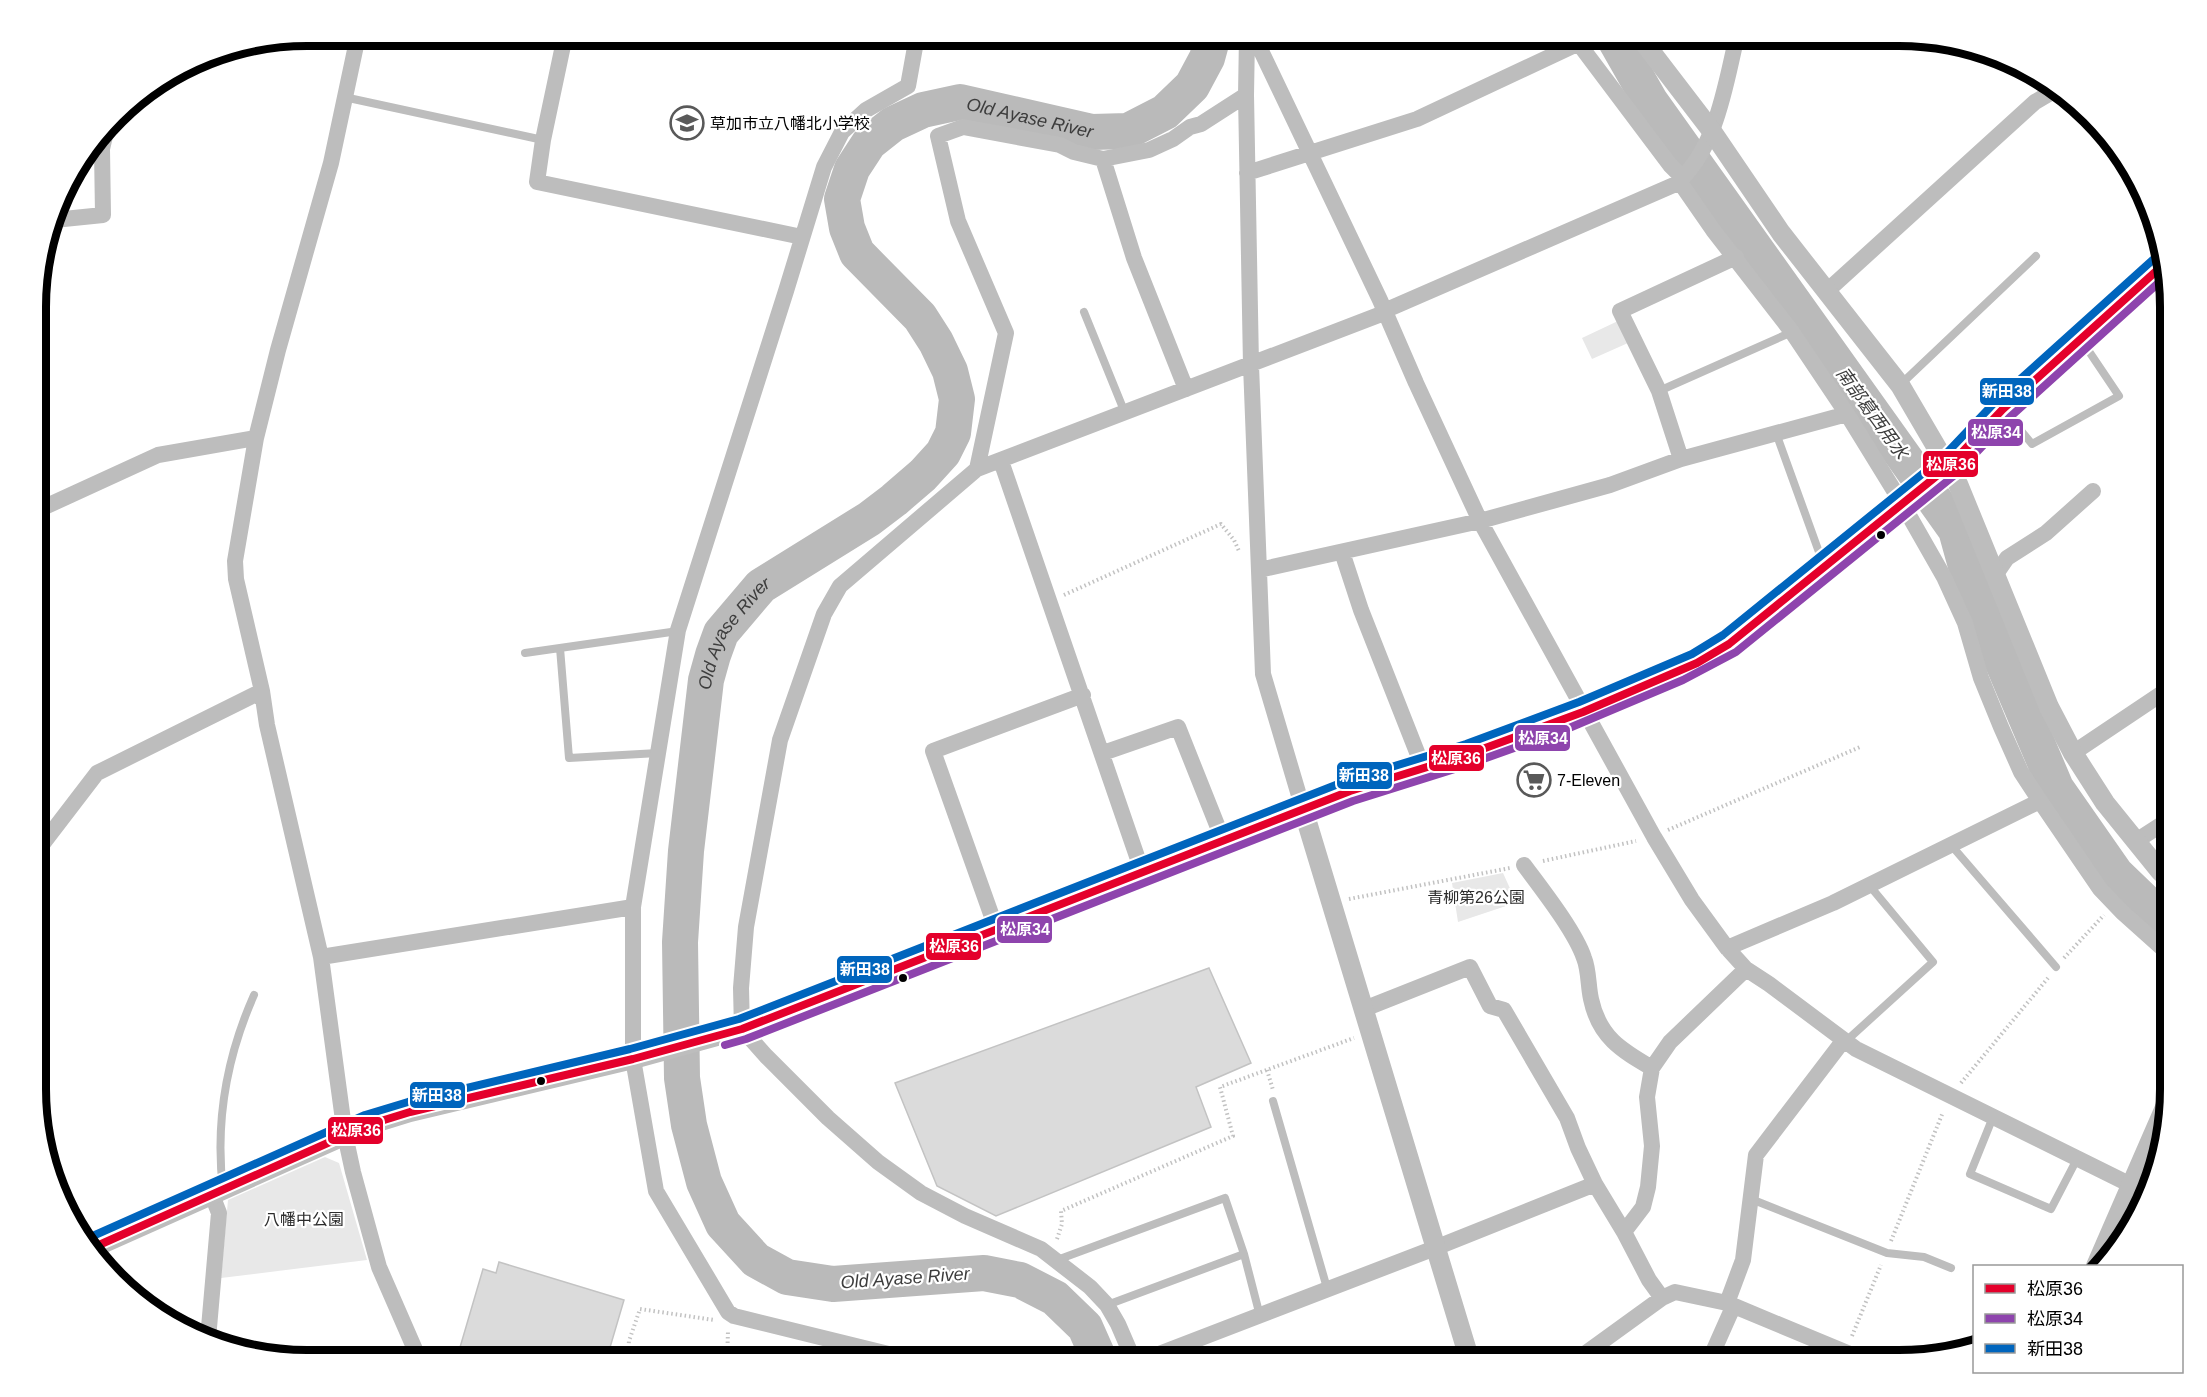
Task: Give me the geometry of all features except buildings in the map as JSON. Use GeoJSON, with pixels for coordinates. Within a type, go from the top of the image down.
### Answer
{"type":"FeatureCollection","features":[{"type":"Feature","properties":{"kind":"street"},"geometry":{"type":"LineString","coordinates":[[356,46],[331,163],[256,438],[235,561],[236,579],[262,691],[267,725],[321,957],[345,1135],[353,1172],[379,1267],[415,1350]]}},
{"type":"Feature","properties":{"kind":"street"},"geometry":{"type":"LineString","coordinates":[[563,46],[543,140],[537,182],[802,237]]}},
{"type":"Feature","properties":{"kind":"street"},"geometry":{"type":"LineString","coordinates":[[872,1350],[734,1316],[728,1318],[656,1191],[641,1056],[633,907],[678,630],[824,167],[831,149],[842,132],[866,110],[908,86],[915,46]]}},
{"type":"Feature","properties":{"kind":"street"},"geometry":{"type":"LineString","coordinates":[[1247,46],[1251,365],[1263,674],[1467,1350]]}},
{"type":"Feature","properties":{"kind":"street"},"geometry":{"type":"LineString","coordinates":[[1259,46],[1311,153],[1480,521],[1583,712],[1654,837],[1692,900],[1727,948],[1746,969],[1844,1042],[2131,1185]]}},
{"type":"Feature","properties":{"kind":"street"},"geometry":{"type":"LineString","coordinates":[[1247,173],[1417,119],[1563,46]]}},
{"type":"Feature","properties":{"kind":"street"},"geometry":{"type":"LineString","coordinates":[[1580,46],[1681,179],[1707,222],[1792,332],[1907,502],[1965,623],[1981,678],[2021,772],[2100,889],[2160,946]]}},
{"type":"Feature","properties":{"kind":"street"},"geometry":{"type":"LineString","coordinates":[[1646,46],[1781,233],[1900,385],[1996,574],[2049,706],[2073,753],[2105,803],[2160,871]]}},
{"type":"Feature","properties":{"kind":"street"},"geometry":{"type":"LineString","coordinates":[[1130,1350],[1119,1324],[1107,1305],[1090,1287],[1041,1249],[965,1216],[921,1193],[886,1168],[828,1118],[742,1029],[741,988],[746,927],[780,740],[824,614],[840,586],[904,534],[977,469],[1384,312],[1681,179],[1710,135],[1735,46]]}},
{"type":"Feature","properties":{"kind":"street"},"geometry":{"type":"LineString","coordinates":[[1827,291],[2035,102],[2049,93]]}},
{"type":"Feature","properties":{"kind":"street"},"geometry":{"type":"LineString","coordinates":[[977,469],[1006,333],[958,221],[938,136],[963,127],[1060,145],[1074,152],[1103,159],[1149,150],[1173,139],[1190,127],[1201,124],[1246,95]]}},
{"type":"Feature","properties":{"kind":"street"},"geometry":{"type":"LineString","coordinates":[[61,219],[103,215],[98,151]]}},
{"type":"Feature","properties":{"kind":"street"},"geometry":{"type":"LineString","coordinates":[[1103,159],[1134,258],[1186,389]]}},
{"type":"Feature","properties":{"kind":"street"},"geometry":{"type":"LineString","coordinates":[[1681,459],[1659,391],[1620,311],[1736,257]]}},
{"type":"Feature","properties":{"kind":"street"},"geometry":{"type":"LineString","coordinates":[[98,1245],[345,1135],[410,1112],[742,1029],[1350,791],[1424,770],[1583,712],[1697,663],[1729,644],[1945,470],[2003,408],[2157,270]]}},
{"type":"Feature","properties":{"kind":"street"},"geometry":{"type":"LineString","coordinates":[[1259,566],[1342,552],[1480,521],[1610,485],[1681,459],[1847,414]]}},
{"type":"Feature","properties":{"kind":"street"},"geometry":{"type":"LineString","coordinates":[[46,506],[158,455],[256,438]]}},
{"type":"Feature","properties":{"kind":"street"},"geometry":{"type":"LineString","coordinates":[[1001,461],[1142,871]]}},
{"type":"Feature","properties":{"kind":"street"},"geometry":{"type":"LineString","coordinates":[[1996,574],[2007,558],[2046,533],[2093,491]]}},
{"type":"Feature","properties":{"kind":"street"},"geometry":{"type":"LineString","coordinates":[[1342,552],[1424,770]]}},
{"type":"Feature","properties":{"kind":"street"},"geometry":{"type":"LineString","coordinates":[[46,840],[97,773],[262,691]]}},
{"type":"Feature","properties":{"kind":"street"},"geometry":{"type":"LineString","coordinates":[[996,928],[933,751],[1083,695]]}},
{"type":"Feature","properties":{"kind":"street"},"geometry":{"type":"LineString","coordinates":[[2073,753],[2160,695]]}},
{"type":"Feature","properties":{"kind":"street"},"geometry":{"type":"LineString","coordinates":[[1103,753],[1178,727],[1223,840]]}},
{"type":"Feature","properties":{"kind":"street"},"geometry":{"type":"LineString","coordinates":[[1727,948],[1833,903],[2040,801]]}},
{"type":"Feature","properties":{"kind":"street"},"geometry":{"type":"LineString","coordinates":[[2136,841],[2160,825]]}},
{"type":"Feature","properties":{"kind":"street"},"geometry":{"type":"LineString","coordinates":[[1527,874],[1574,937],[1584,958],[1591,1000],[1597,1019],[1606,1035],[1620,1049],[1652,1068]]}},
{"type":"Feature","properties":{"kind":"street"},"geometry":{"type":"LineString","coordinates":[[321,957],[633,907]]}},
{"type":"Feature","properties":{"kind":"street"},"geometry":{"type":"LineString","coordinates":[[1364,1009],[1470,967],[1490,1006],[1504,1010],[1567,1118],[1595,1184],[1649,1280],[1662,1298]]}},
{"type":"Feature","properties":{"kind":"street"},"geometry":{"type":"LineString","coordinates":[[1624,1232],[1643,1207],[1648,1187],[1652,1146],[1647,1097],[1652,1068],[1670,1042],[1746,969]]}},
{"type":"Feature","properties":{"kind":"street"},"geometry":{"type":"LineString","coordinates":[[1714,1350],[1743,1260],[1756,1155],[1844,1042]]}},
{"type":"Feature","properties":{"kind":"street"},"geometry":{"type":"LineString","coordinates":[[2111,1243],[2129,1213],[2131,1185],[2158,1123]]}},
{"type":"Feature","properties":{"kind":"street"},"geometry":{"type":"LineString","coordinates":[[1171,1350],[1595,1184]]}},
{"type":"Feature","properties":{"kind":"street"},"geometry":{"type":"LineString","coordinates":[[209,1332],[219,1213],[218,1192]]}},
{"type":"Feature","properties":{"kind":"street"},"geometry":{"type":"LineString","coordinates":[[1589,1350],[1662,1298],[1675,1292],[1730,1305],[1840,1350]]}},
{"type":"Feature","properties":{"kind":"lane"},"geometry":{"type":"LineString","coordinates":[[344,97],[543,140]]}},
{"type":"Feature","properties":{"kind":"lane"},"geometry":{"type":"LineString","coordinates":[[1900,385],[2036,256]]}},
{"type":"Feature","properties":{"kind":"lane"},"geometry":{"type":"LineString","coordinates":[[1084,312],[1125,413]]}},
{"type":"Feature","properties":{"kind":"lane"},"geometry":{"type":"LineString","coordinates":[[1659,391],[1792,332]]}},
{"type":"Feature","properties":{"kind":"lane"},"geometry":{"type":"LineString","coordinates":[[2003,408],[2032,444],[2119,396],[2079,338]]}},
{"type":"Feature","properties":{"kind":"lane"},"geometry":{"type":"LineString","coordinates":[[1776,433],[1824,566]]}},
{"type":"Feature","properties":{"kind":"lane"},"geometry":{"type":"LineString","coordinates":[[525,653],[678,630]]}},
{"type":"Feature","properties":{"kind":"lane"},"geometry":{"type":"LineString","coordinates":[[560,648],[569,758],[658,753]]}},
{"type":"Feature","properties":{"kind":"lane"},"geometry":{"type":"LineString","coordinates":[[1951,845],[2056,967]]}},
{"type":"Feature","properties":{"kind":"lane"},"geometry":{"type":"LineString","coordinates":[[1844,1042],[1933,962],[1869,885]]}},
{"type":"Feature","properties":{"kind":"lane"},"geometry":{"type":"LineString","coordinates":[[218,1192],[221,1176],[222,1103],[228,1070],[243,1020],[254,995]]}},
{"type":"Feature","properties":{"kind":"lane"},"geometry":{"type":"LineString","coordinates":[[1273,1101],[1327,1288]]}},
{"type":"Feature","properties":{"kind":"lane"},"geometry":{"type":"LineString","coordinates":[[1993,1117],[1970,1174],[2051,1209],[2077,1159]]}},
{"type":"Feature","properties":{"kind":"lane"},"geometry":{"type":"LineString","coordinates":[[1055,1259],[1225,1198],[1244,1254],[1260,1316]]}},
{"type":"Feature","properties":{"kind":"lane"},"geometry":{"type":"LineString","coordinates":[[1750,1199],[1887,1253],[1924,1257],[1952,1268]]}},
{"type":"Feature","properties":{"kind":"lane"},"geometry":{"type":"LineString","coordinates":[[1107,1305],[1244,1254]]}},
{"type":"Feature","properties":{"kind":"path"},"geometry":{"type":"LineString","coordinates":[[1050,601],[1221,524],[1234,540],[1244,564],[1259,566]]}},
{"type":"Feature","properties":{"kind":"path"},"geometry":{"type":"LineString","coordinates":[[1331,903],[1527,874],[1654,837],[1860,747]]}},
{"type":"Feature","properties":{"kind":"path"},"geometry":{"type":"LineString","coordinates":[[1055,1259],[1062,1224],[1061,1211],[1233,1136],[1220,1087],[1359,1036]]}},
{"type":"Feature","properties":{"kind":"path"},"geometry":{"type":"LineString","coordinates":[[628,1350],[639,1309],[728,1318],[727,1350]]}},
{"type":"Feature","properties":{"kind":"green space"},"geometry":{"type":"Polygon","coordinates":[[[1618,321],[1628,343],[1592,359],[1582,338],[1618,321]]]}},
{"type":"Feature","properties":{"kind":"green space","name":"青柳第26公園"},"geometry":{"type":"Polygon","coordinates":[[[1503,873],[1513,895],[1503,898],[1506,906],[1458,922],[1452,883],[1503,873]]]}},
{"type":"Feature","properties":{"kind":"green space","name":"八幡中公園"},"geometry":{"type":"Polygon","coordinates":[[[325,1157],[339,1163],[367,1260],[221,1278],[228,1200],[325,1157]]]}},
{"type":"Feature","properties":{"kind":"waterway","name":"Old Ayase River"},"geometry":{"type":"LineString","coordinates":[[1095,1350],[1085,1327],[1055,1298],[1020,1280],[984,1273],[833,1284],[787,1277],[756,1260],[723,1224],[704,1182],[689,1125],[682,1078],[680,942],[686,851],[706,680],[721,633],[761,586],[869,519],[894,500],[923,475],[943,453],[953,433],[957,399],[950,371],[936,342],[920,317],[857,253],[847,228],[842,199],[852,169],[869,143],[893,124],[923,110],[960,102],[1092,132],[1128,131],[1165,112],[1192,86],[1207,58],[1210,46]]}},
{"type":"Feature","properties":{"kind":"waterway","name":"南部葛西用水"},"geometry":{"type":"LineString","coordinates":[[1619,46],[1650,101],[1956,530],[1974,595],[2056,788],[2116,874],[2160,916]]}},
{"type":"Feature","properties":{"kind":"transit line","name":"新田38"},"geometry":{"type":"LineString","coordinates":[[91,1237],[365,1115],[408,1102],[630,1049],[739,1019],[1346,781],[1466,744],[1579,702],[1692,654],[1723,635],[1942,458],[1996,401],[2155,258]]}},
{"type":"Feature","properties":{"kind":"transit line","name":"松原36"},"geometry":{"type":"LineString","coordinates":[[98,1245],[368,1125],[410,1112],[633,1059],[742,1029],[1350,791],[1469,754],[1583,712],[1697,663],[1729,644],[1949,466],[2003,409],[2157,270]]}},
{"type":"Feature","properties":{"kind":"transit line","name":"松原34"},"geometry":{"type":"LineString","coordinates":[[725,1045],[746,1039],[1353,801],[1458,768],[1562,731],[1683,680],[1736,652],[1956,474],[2010,417],[2159,282]]}},
{"type":"Feature","properties":{"kind":"place","name":"草加市立八幡北小学校"},"geometry":{"type":"Point","coordinates":[687,123]}},
{"type":"Feature","properties":{"kind":"place","name":"7-Eleven"},"geometry":{"type":"Point","coordinates":[1534,780]}}]}
